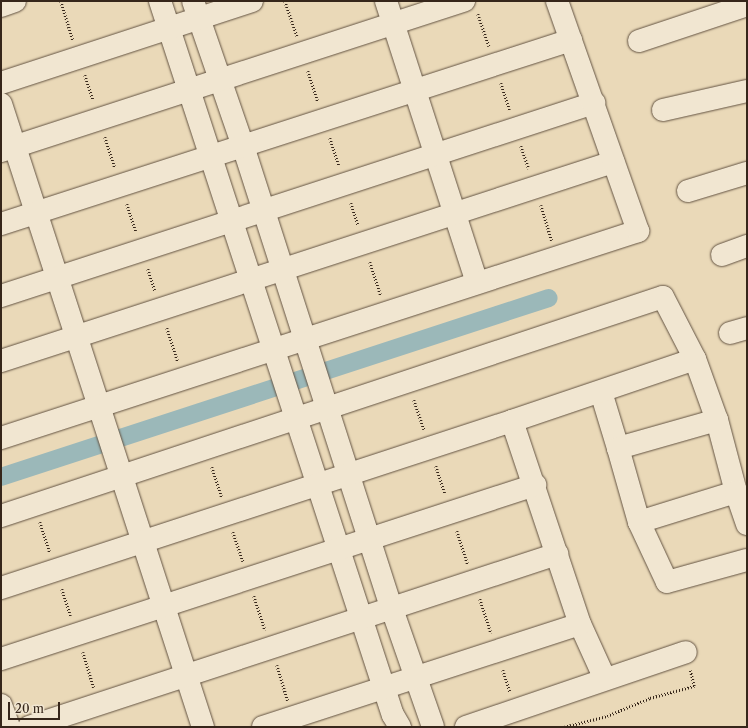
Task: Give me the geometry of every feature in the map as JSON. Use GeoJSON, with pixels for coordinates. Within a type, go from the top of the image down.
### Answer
{"type":"FeatureCollection","features":[{"type":"Feature","properties":{"kind":"street"},"geometry":{"type":"LineString","coordinates":[[1,6],[15,1]]}},
{"type":"Feature","properties":{"kind":"street"},"geometry":{"type":"LineString","coordinates":[[160,1],[384,688],[393,715],[400,727]]}},
{"type":"Feature","properties":{"kind":"street"},"geometry":{"type":"LineString","coordinates":[[1,83],[169,28],[196,9],[252,1]]}},
{"type":"Feature","properties":{"kind":"street"},"geometry":{"type":"LineString","coordinates":[[386,1],[477,283]]}},
{"type":"Feature","properties":{"kind":"street"},"geometry":{"type":"LineString","coordinates":[[8,149],[464,1]]}},
{"type":"Feature","properties":{"kind":"street"},"geometry":{"type":"LineString","coordinates":[[1,438],[638,231],[557,1]]}},
{"type":"Feature","properties":{"kind":"street"},"geometry":{"type":"LineString","coordinates":[[639,41],[747,5]]}},
{"type":"Feature","properties":{"kind":"street"},"geometry":{"type":"LineString","coordinates":[[196,9],[243,146],[392,609],[433,727]]}},
{"type":"Feature","properties":{"kind":"street"},"geometry":{"type":"LineString","coordinates":[[1,224],[571,40]]}},
{"type":"Feature","properties":{"kind":"street"},"geometry":{"type":"LineString","coordinates":[[663,110],[747,90]]}},
{"type":"Feature","properties":{"kind":"street"},"geometry":{"type":"LineString","coordinates":[[1,296],[594,103]]}},
{"type":"Feature","properties":{"kind":"street"},"geometry":{"type":"LineString","coordinates":[[1,104],[8,149],[37,213],[203,727]]}},
{"type":"Feature","properties":{"kind":"street"},"geometry":{"type":"LineString","coordinates":[[1,361],[613,162]]}},
{"type":"Feature","properties":{"kind":"street"},"geometry":{"type":"LineString","coordinates":[[688,191],[747,173]]}},
{"type":"Feature","properties":{"kind":"street"},"geometry":{"type":"LineString","coordinates":[[722,255],[747,246]]}},
{"type":"Feature","properties":{"kind":"street"},"geometry":{"type":"LineString","coordinates":[[1,516],[663,297],[695,359],[717,420],[736,492],[747,524]]}},
{"type":"Feature","properties":{"kind":"street"},"geometry":{"type":"LineString","coordinates":[[1,588],[512,422],[695,359]]}},
{"type":"Feature","properties":{"kind":"street"},"geometry":{"type":"LineString","coordinates":[[601,392],[639,522],[667,582],[747,560]]}},
{"type":"Feature","properties":{"kind":"street"},"geometry":{"type":"LineString","coordinates":[[618,448],[717,420]]}},
{"type":"Feature","properties":{"kind":"street"},"geometry":{"type":"LineString","coordinates":[[512,422],[535,485],[580,624],[605,679]]}},
{"type":"Feature","properties":{"kind":"street"},"geometry":{"type":"LineString","coordinates":[[1,659],[535,485]]}},
{"type":"Feature","properties":{"kind":"street"},"geometry":{"type":"LineString","coordinates":[[639,522],[736,492]]}},
{"type":"Feature","properties":{"kind":"street"},"geometry":{"type":"LineString","coordinates":[[29,727],[557,554]]}},
{"type":"Feature","properties":{"kind":"street"},"geometry":{"type":"LineString","coordinates":[[263,727],[580,624]]}},
{"type":"Feature","properties":{"kind":"street"},"geometry":{"type":"LineString","coordinates":[[466,727],[686,652]]}},
{"type":"Feature","properties":{"kind":"street"},"geometry":{"type":"LineString","coordinates":[[1,705],[9,727]]}},
{"type":"Feature","properties":{"kind":"path"},"geometry":{"type":"LineString","coordinates":[[285,1],[387,312]]}},
{"type":"Feature","properties":{"kind":"path"},"geometry":{"type":"LineString","coordinates":[[408,381],[516,709]]}},
{"type":"Feature","properties":{"kind":"path"},"geometry":{"type":"LineString","coordinates":[[564,727],[607,716],[650,698],[694,686]]}},
{"type":"Feature","properties":{"kind":"waterway"},"geometry":{"type":"LineString","coordinates":[[1,477],[549,298]]}}]}
